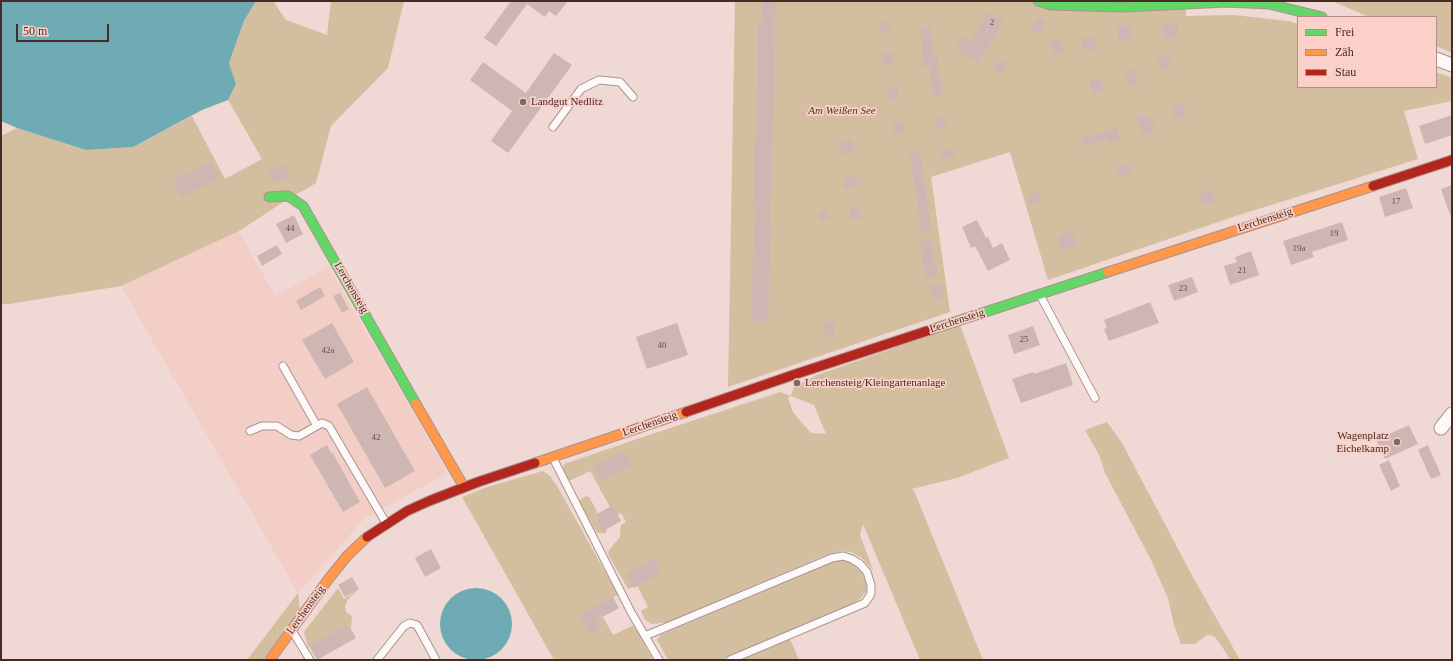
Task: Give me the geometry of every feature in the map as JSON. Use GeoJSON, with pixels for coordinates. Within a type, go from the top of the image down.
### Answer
{"type":"FeatureCollection","features":[{"type":"Feature","properties":{"kind":"street"},"geometry":{"type":"LineString","coordinates":[[1038,1],[1051,5],[1124,6],[1227,2],[1269,4],[1318,16]]}},
{"type":"Feature","properties":{"kind":"street"},"geometry":{"type":"LineString","coordinates":[[1437,59],[1452,65]]}},
{"type":"Feature","properties":{"kind":"street","name":"Lerchensteig"},"geometry":{"type":"LineString","coordinates":[[270,660],[347,556],[366,538],[386,524],[429,501],[464,487],[793,375],[1452,160]]}},
{"type":"Feature","properties":{"kind":"street","name":"Lerchensteig"},"geometry":{"type":"LineString","coordinates":[[269,197],[288,196],[304,206],[464,487]]}},
{"type":"Feature","properties":{"kind":"street"},"geometry":{"type":"LineString","coordinates":[[1441,428],[1452,414]]}},
{"type":"Feature","properties":{"kind":"lane"},"geometry":{"type":"LineString","coordinates":[[553,127],[580,89],[599,80],[620,82],[633,97]]}},
{"type":"Feature","properties":{"kind":"lane"},"geometry":{"type":"LineString","coordinates":[[1040,294],[1095,398]]}},
{"type":"Feature","properties":{"kind":"lane"},"geometry":{"type":"LineString","coordinates":[[283,366],[317,426]]}},
{"type":"Feature","properties":{"kind":"lane"},"geometry":{"type":"LineString","coordinates":[[250,431],[262,426],[277,426],[291,435],[299,436],[322,423],[329,426],[386,524]]}},
{"type":"Feature","properties":{"kind":"lane"},"geometry":{"type":"LineString","coordinates":[[552,457],[659,660]]}},
{"type":"Feature","properties":{"kind":"lane"},"geometry":{"type":"LineString","coordinates":[[645,636],[832,558],[843,556],[852,559],[860,564],[867,572],[871,585],[871,594],[865,603],[730,660]]}},
{"type":"Feature","properties":{"kind":"lane"},"geometry":{"type":"LineString","coordinates":[[377,660],[404,626],[410,623],[417,625],[436,660]]}},
{"type":"Feature","properties":{"kind":"lane"},"geometry":{"type":"LineString","coordinates":[[292,630],[310,660]]}},
{"type":"Feature","properties":{"kind":"shaded area"},"geometry":{"type":"Polygon","coordinates":[[[239,231],[275,296],[329,267],[448,473],[365,518],[298,593],[121,286],[239,231]]]}},
{"type":"Feature","properties":{"kind":"green space"},"geometry":{"type":"Polygon","coordinates":[[[256,1],[273,1],[286,20],[327,35],[331,1],[404,1],[388,68],[331,126],[316,183],[239,231],[121,286],[1,304],[1,134],[3,135],[17,128],[86,150],[133,147],[192,116],[225,179],[262,159],[228,100],[236,84],[229,63],[244,21],[256,1]]]}},
{"type":"Feature","properties":{"kind":"green space","name":"Am Weißen See"},"geometry":{"type":"Polygon","coordinates":[[[735,1],[1185,1],[1186,16],[1234,15],[1288,21],[1297,24],[1297,88],[1437,88],[1437,72],[1452,78],[1452,101],[1404,111],[1418,159],[1239,215],[1048,280],[1010,152],[931,177],[950,312],[728,387],[735,1]]]}},
{"type":"Feature","properties":{"kind":"green space"},"geometry":{"type":"Polygon","coordinates":[[[1332,1],[1452,1],[1452,53],[1437,46],[1437,16],[1367,16],[1332,1]]]}},
{"type":"Feature","properties":{"kind":"green space"},"geometry":{"type":"Polygon","coordinates":[[[960,325],[1009,458],[957,478],[912,489],[915,493],[983,660],[920,660],[863,524],[860,535],[873,570],[862,558],[851,552],[841,551],[826,555],[668,622],[652,624],[645,620],[641,611],[648,607],[637,585],[628,589],[608,554],[609,550],[620,537],[621,525],[626,522],[621,513],[618,515],[613,505],[610,507],[590,471],[569,481],[566,479],[563,469],[564,464],[780,392],[791,396],[794,387],[817,375],[960,325]],[[791,396],[788,398],[793,412],[811,433],[826,434],[814,405],[791,396]]]}},
{"type":"Feature","properties":{"kind":"green space"},"geometry":{"type":"Polygon","coordinates":[[[1107,422],[1122,443],[1194,579],[1240,660],[1230,660],[1214,636],[1207,635],[1195,644],[1181,644],[1174,625],[1168,598],[1151,560],[1105,473],[1100,457],[1085,430],[1107,422]]]}},
{"type":"Feature","properties":{"kind":"green space"},"geometry":{"type":"Polygon","coordinates":[[[543,471],[550,476],[557,486],[618,595],[593,608],[599,619],[603,617],[613,635],[634,625],[653,660],[554,660],[462,497],[487,487],[543,471]]]}},
{"type":"Feature","properties":{"kind":"green space"},"geometry":{"type":"Polygon","coordinates":[[[586,496],[589,497],[596,509],[597,513],[595,515],[603,530],[607,528],[606,533],[597,533],[580,503],[580,500],[586,496]]]}},
{"type":"Feature","properties":{"kind":"green space"},"geometry":{"type":"Polygon","coordinates":[[[838,560],[852,562],[861,572],[867,585],[866,592],[859,600],[851,605],[721,660],[668,660],[657,640],[660,635],[838,560]]]}},
{"type":"Feature","properties":{"kind":"green space"},"geometry":{"type":"Polygon","coordinates":[[[338,588],[344,599],[359,589],[348,599],[345,606],[346,612],[352,616],[351,629],[348,624],[308,647],[304,632],[338,588]]]}},
{"type":"Feature","properties":{"kind":"green space"},"geometry":{"type":"Polygon","coordinates":[[[298,593],[300,611],[263,660],[247,660],[298,593]]]}},
{"type":"Feature","properties":{"kind":"green space"},"geometry":{"type":"Polygon","coordinates":[[[790,639],[799,660],[740,660],[790,639]]]}},
{"type":"Feature","properties":{"kind":"water"},"geometry":{"type":"Polygon","coordinates":[[[1,1],[256,1],[244,21],[229,63],[236,84],[228,100],[202,110],[133,147],[86,150],[17,128],[1,121],[1,1]]]}},
{"type":"Feature","properties":{"kind":"water"},"geometry":{"type":"Polygon","coordinates":[[[469,588],[483,588],[490,590],[502,598],[510,610],[512,624],[510,638],[502,650],[490,658],[483,660],[469,660],[462,658],[450,650],[442,638],[440,631],[440,617],[442,610],[450,598],[462,590],[469,588]]]}},
{"type":"Feature","properties":{"kind":"building"},"geometry":{"type":"Polygon","coordinates":[[[511,1],[568,1],[556,16],[549,11],[545,17],[527,4],[496,46],[484,38],[511,1]]]}},
{"type":"Feature","properties":{"kind":"building"},"geometry":{"type":"Polygon","coordinates":[[[762,1],[775,1],[774,122],[770,224],[772,224],[772,238],[770,238],[768,321],[751,321],[755,208],[753,208],[755,136],[757,136],[758,22],[762,22],[762,1]]]}},
{"type":"Feature","properties":{"kind":"building"},"geometry":{"type":"Polygon","coordinates":[[[988,11],[1004,21],[976,65],[976,62],[955,49],[963,36],[971,41],[988,11]]]}},
{"type":"Feature","properties":{"kind":"building"},"geometry":{"type":"Polygon","coordinates":[[[1035,18],[1046,20],[1042,33],[1031,31],[1035,18]]]}},
{"type":"Feature","properties":{"kind":"building"},"geometry":{"type":"Polygon","coordinates":[[[888,21],[890,32],[881,34],[879,22],[888,21]]]}},
{"type":"Feature","properties":{"kind":"building"},"geometry":{"type":"Polygon","coordinates":[[[1177,23],[1178,37],[1164,38],[1163,24],[1177,23]]]}},
{"type":"Feature","properties":{"kind":"building"},"geometry":{"type":"Polygon","coordinates":[[[1131,25],[1132,40],[1119,42],[1117,26],[1131,25]]]}},
{"type":"Feature","properties":{"kind":"building"},"geometry":{"type":"Polygon","coordinates":[[[930,27],[934,56],[937,55],[942,95],[932,95],[930,67],[924,68],[920,28],[930,27]]]}},
{"type":"Feature","properties":{"kind":"building"},"geometry":{"type":"Polygon","coordinates":[[[1096,36],[1097,49],[1083,50],[1082,37],[1096,36]]]}},
{"type":"Feature","properties":{"kind":"building"},"geometry":{"type":"Polygon","coordinates":[[[1059,38],[1064,52],[1054,55],[1049,42],[1059,38]]]}},
{"type":"Feature","properties":{"kind":"building"},"geometry":{"type":"Polygon","coordinates":[[[892,52],[895,63],[884,65],[882,54],[892,52]]]}},
{"type":"Feature","properties":{"kind":"building","name":"Landgut Nedlitz"},"geometry":{"type":"Polygon","coordinates":[[[554,53],[572,65],[508,153],[491,141],[512,111],[470,80],[483,62],[526,93],[554,53]]]}},
{"type":"Feature","properties":{"kind":"building"},"geometry":{"type":"Polygon","coordinates":[[[1169,55],[1172,66],[1160,70],[1156,59],[1169,55]]]}},
{"type":"Feature","properties":{"kind":"building"},"geometry":{"type":"Polygon","coordinates":[[[1002,59],[1009,66],[1000,74],[993,67],[1002,59]]]}},
{"type":"Feature","properties":{"kind":"building"},"geometry":{"type":"Polygon","coordinates":[[[1134,69],[1139,82],[1130,86],[1125,72],[1134,69]]]}},
{"type":"Feature","properties":{"kind":"building"},"geometry":{"type":"Polygon","coordinates":[[[1100,78],[1104,91],[1093,94],[1089,81],[1100,78]]]}},
{"type":"Feature","properties":{"kind":"building"},"geometry":{"type":"Polygon","coordinates":[[[897,86],[899,98],[889,100],[887,88],[897,86]]]}},
{"type":"Feature","properties":{"kind":"building"},"geometry":{"type":"Polygon","coordinates":[[[1183,103],[1187,115],[1174,119],[1170,107],[1183,103]]]}},
{"type":"Feature","properties":{"kind":"building"},"geometry":{"type":"Polygon","coordinates":[[[1145,114],[1147,119],[1151,117],[1156,130],[1142,135],[1136,117],[1145,114]]]}},
{"type":"Feature","properties":{"kind":"building"},"geometry":{"type":"Polygon","coordinates":[[[1452,115],[1452,135],[1425,144],[1419,126],[1452,115]]]}},
{"type":"Feature","properties":{"kind":"building"},"geometry":{"type":"Polygon","coordinates":[[[944,116],[946,127],[936,129],[934,117],[944,116]]]}},
{"type":"Feature","properties":{"kind":"building"},"geometry":{"type":"Polygon","coordinates":[[[902,122],[903,133],[893,134],[892,123],[902,122]]]}},
{"type":"Feature","properties":{"kind":"building"},"geometry":{"type":"Polygon","coordinates":[[[1117,128],[1121,141],[1108,144],[1107,139],[1085,147],[1082,138],[1117,128]]]}},
{"type":"Feature","properties":{"kind":"building"},"geometry":{"type":"Polygon","coordinates":[[[852,140],[854,153],[841,155],[839,141],[852,140]]]}},
{"type":"Feature","properties":{"kind":"building"},"geometry":{"type":"Polygon","coordinates":[[[952,147],[955,156],[942,160],[940,151],[952,147]]]}},
{"type":"Feature","properties":{"kind":"building"},"geometry":{"type":"Polygon","coordinates":[[[920,151],[931,231],[921,233],[910,153],[920,151]]]}},
{"type":"Feature","properties":{"kind":"building"},"geometry":{"type":"Polygon","coordinates":[[[211,161],[219,178],[181,197],[173,180],[211,161]]]}},
{"type":"Feature","properties":{"kind":"building"},"geometry":{"type":"Polygon","coordinates":[[[283,164],[290,177],[274,184],[268,171],[283,164]]]}},
{"type":"Feature","properties":{"kind":"building"},"geometry":{"type":"Polygon","coordinates":[[[1129,164],[1131,173],[1119,177],[1116,167],[1129,164]]]}},
{"type":"Feature","properties":{"kind":"building"},"geometry":{"type":"Polygon","coordinates":[[[856,176],[858,187],[844,189],[843,178],[856,176]]]}},
{"type":"Feature","properties":{"kind":"building"},"geometry":{"type":"Polygon","coordinates":[[[1452,185],[1452,214],[1450,215],[1441,189],[1452,185]]]}},
{"type":"Feature","properties":{"kind":"building"},"geometry":{"type":"Polygon","coordinates":[[[1406,188],[1413,208],[1385,217],[1379,197],[1406,188]]]}},
{"type":"Feature","properties":{"kind":"building"},"geometry":{"type":"Polygon","coordinates":[[[1211,189],[1215,202],[1203,205],[1199,192],[1211,189]]]}},
{"type":"Feature","properties":{"kind":"building"},"geometry":{"type":"Polygon","coordinates":[[[1038,192],[1041,201],[1030,205],[1027,196],[1038,192]]]}},
{"type":"Feature","properties":{"kind":"building"},"geometry":{"type":"Polygon","coordinates":[[[859,206],[861,219],[851,221],[849,207],[859,206]]]}},
{"type":"Feature","properties":{"kind":"building"},"geometry":{"type":"Polygon","coordinates":[[[827,210],[829,219],[819,221],[818,211],[827,210]]]}},
{"type":"Feature","properties":{"kind":"building"},"geometry":{"type":"Polygon","coordinates":[[[294,215],[303,234],[286,243],[276,224],[294,215]]]}},
{"type":"Feature","properties":{"kind":"building"},"geometry":{"type":"Polygon","coordinates":[[[977,220],[993,248],[1002,243],[1010,260],[988,271],[975,246],[971,248],[962,227],[977,220]]]}},
{"type":"Feature","properties":{"kind":"building"},"geometry":{"type":"Polygon","coordinates":[[[1342,222],[1348,240],[1312,252],[1314,257],[1291,265],[1283,241],[1342,222]]]}},
{"type":"Feature","properties":{"kind":"building"},"geometry":{"type":"Polygon","coordinates":[[[1072,231],[1076,246],[1061,250],[1057,236],[1072,231]]]}},
{"type":"Feature","properties":{"kind":"building"},"geometry":{"type":"Polygon","coordinates":[[[931,240],[934,263],[936,263],[938,276],[925,277],[920,242],[931,240]]]}},
{"type":"Feature","properties":{"kind":"building"},"geometry":{"type":"Polygon","coordinates":[[[277,245],[282,254],[262,266],[257,256],[277,245]]]}},
{"type":"Feature","properties":{"kind":"building"},"geometry":{"type":"Polygon","coordinates":[[[1251,251],[1259,275],[1230,285],[1224,266],[1237,262],[1235,257],[1251,251]]]}},
{"type":"Feature","properties":{"kind":"building"},"geometry":{"type":"Polygon","coordinates":[[[1192,277],[1198,292],[1174,301],[1168,285],[1192,277]]]}},
{"type":"Feature","properties":{"kind":"building"},"geometry":{"type":"Polygon","coordinates":[[[942,284],[944,297],[933,299],[930,285],[942,284]]]}},
{"type":"Feature","properties":{"kind":"building"},"geometry":{"type":"Polygon","coordinates":[[[320,287],[325,296],[301,310],[296,301],[320,287]]]}},
{"type":"Feature","properties":{"kind":"building"},"geometry":{"type":"Polygon","coordinates":[[[340,293],[349,309],[342,313],[333,296],[340,293]]]}},
{"type":"Feature","properties":{"kind":"building"},"geometry":{"type":"Polygon","coordinates":[[[1150,302],[1159,323],[1109,341],[1104,329],[1107,328],[1104,320],[1150,302]]]}},
{"type":"Feature","properties":{"kind":"building"},"geometry":{"type":"Polygon","coordinates":[[[824,322],[834,322],[834,336],[825,337],[824,322]]]}},
{"type":"Feature","properties":{"kind":"building"},"geometry":{"type":"Polygon","coordinates":[[[332,323],[354,362],[325,379],[302,340],[332,323]]]}},
{"type":"Feature","properties":{"kind":"building"},"geometry":{"type":"Polygon","coordinates":[[[677,323],[688,355],[647,369],[636,337],[677,323]]]}},
{"type":"Feature","properties":{"kind":"building"},"geometry":{"type":"Polygon","coordinates":[[[1033,326],[1040,345],[1014,354],[1008,335],[1033,326]]]}},
{"type":"Feature","properties":{"kind":"building"},"geometry":{"type":"Polygon","coordinates":[[[1066,363],[1073,385],[1021,403],[1012,379],[1033,372],[1034,374],[1066,363]]]}},
{"type":"Feature","properties":{"kind":"building"},"geometry":{"type":"Polygon","coordinates":[[[367,387],[415,471],[385,488],[337,404],[367,387]]]}},
{"type":"Feature","properties":{"kind":"building","name":"Wagenplatz Eichelkamp"},"geometry":{"type":"Polygon","coordinates":[[[1409,425],[1418,444],[1385,459],[1376,440],[1409,425]]]}},
{"type":"Feature","properties":{"kind":"building"},"geometry":{"type":"Polygon","coordinates":[[[327,445],[360,502],[343,512],[310,455],[327,445]]]}},
{"type":"Feature","properties":{"kind":"building"},"geometry":{"type":"Polygon","coordinates":[[[1428,445],[1441,475],[1431,479],[1418,450],[1428,445]]]}},
{"type":"Feature","properties":{"kind":"building"},"geometry":{"type":"Polygon","coordinates":[[[624,451],[632,466],[601,482],[593,467],[624,451]]]}},
{"type":"Feature","properties":{"kind":"building"},"geometry":{"type":"Polygon","coordinates":[[[1389,460],[1400,486],[1391,491],[1379,465],[1389,460]]]}},
{"type":"Feature","properties":{"kind":"building"},"geometry":{"type":"Polygon","coordinates":[[[613,505],[621,521],[603,531],[595,515],[613,505]]]}},
{"type":"Feature","properties":{"kind":"building"},"geometry":{"type":"Polygon","coordinates":[[[431,549],[441,568],[425,577],[415,558],[431,549]]]}},
{"type":"Feature","properties":{"kind":"building"},"geometry":{"type":"Polygon","coordinates":[[[654,559],[662,572],[634,588],[626,574],[654,559]]]}},
{"type":"Feature","properties":{"kind":"building"},"geometry":{"type":"Polygon","coordinates":[[[352,577],[359,589],[345,597],[338,585],[352,577]]]}},
{"type":"Feature","properties":{"kind":"building"},"geometry":{"type":"Polygon","coordinates":[[[613,597],[619,608],[595,621],[600,630],[590,635],[579,615],[613,597]]]}},
{"type":"Feature","properties":{"kind":"building"},"geometry":{"type":"Polygon","coordinates":[[[348,624],[356,638],[317,660],[309,646],[348,624]]]}},
{"type":"Feature","properties":{"kind":"traffic: fast"},"geometry":{"type":"LineString","coordinates":[[1038,1],[1051,5],[1124,7],[1227,2],[1269,4],[1318,16]]}},
{"type":"Feature","properties":{"kind":"traffic: fast"},"geometry":{"type":"LineString","coordinates":[[269,197],[288,196],[303,206],[416,404]]}},
{"type":"Feature","properties":{"kind":"traffic: fast"},"geometry":{"type":"LineString","coordinates":[[933,329],[1108,272]]}},
{"type":"Feature","properties":{"kind":"traffic: slow"},"geometry":{"type":"LineString","coordinates":[[1108,272],[1373,186]]}},
{"type":"Feature","properties":{"kind":"traffic: slow"},"geometry":{"type":"LineString","coordinates":[[416,404],[464,487]]}},
{"type":"Feature","properties":{"kind":"traffic: slow"},"geometry":{"type":"LineString","coordinates":[[535,463],[686,412]]}},
{"type":"Feature","properties":{"kind":"traffic: slow"},"geometry":{"type":"LineString","coordinates":[[270,660],[327,581],[347,556],[367,537]]}},
{"type":"Feature","properties":{"kind":"traffic: jam"},"geometry":{"type":"LineString","coordinates":[[1373,186],[1452,160]]}},
{"type":"Feature","properties":{"kind":"traffic: jam"},"geometry":{"type":"LineString","coordinates":[[686,412],[933,329]]}},
{"type":"Feature","properties":{"kind":"traffic: jam"},"geometry":{"type":"LineString","coordinates":[[367,537],[407,511],[429,501],[478,482],[535,463]]}},
{"type":"Feature","properties":{"kind":"place","name":"Landgut Nedlitz"},"geometry":{"type":"Point","coordinates":[523,102]}},
{"type":"Feature","properties":{"kind":"place","name":"Lerchensteig/Kleingartenanlage"},"geometry":{"type":"Point","coordinates":[797,383]}},
{"type":"Feature","properties":{"kind":"place","name":"Wagenplatz Eichelkamp"},"geometry":{"type":"Point","coordinates":[1397,442]}}]}
